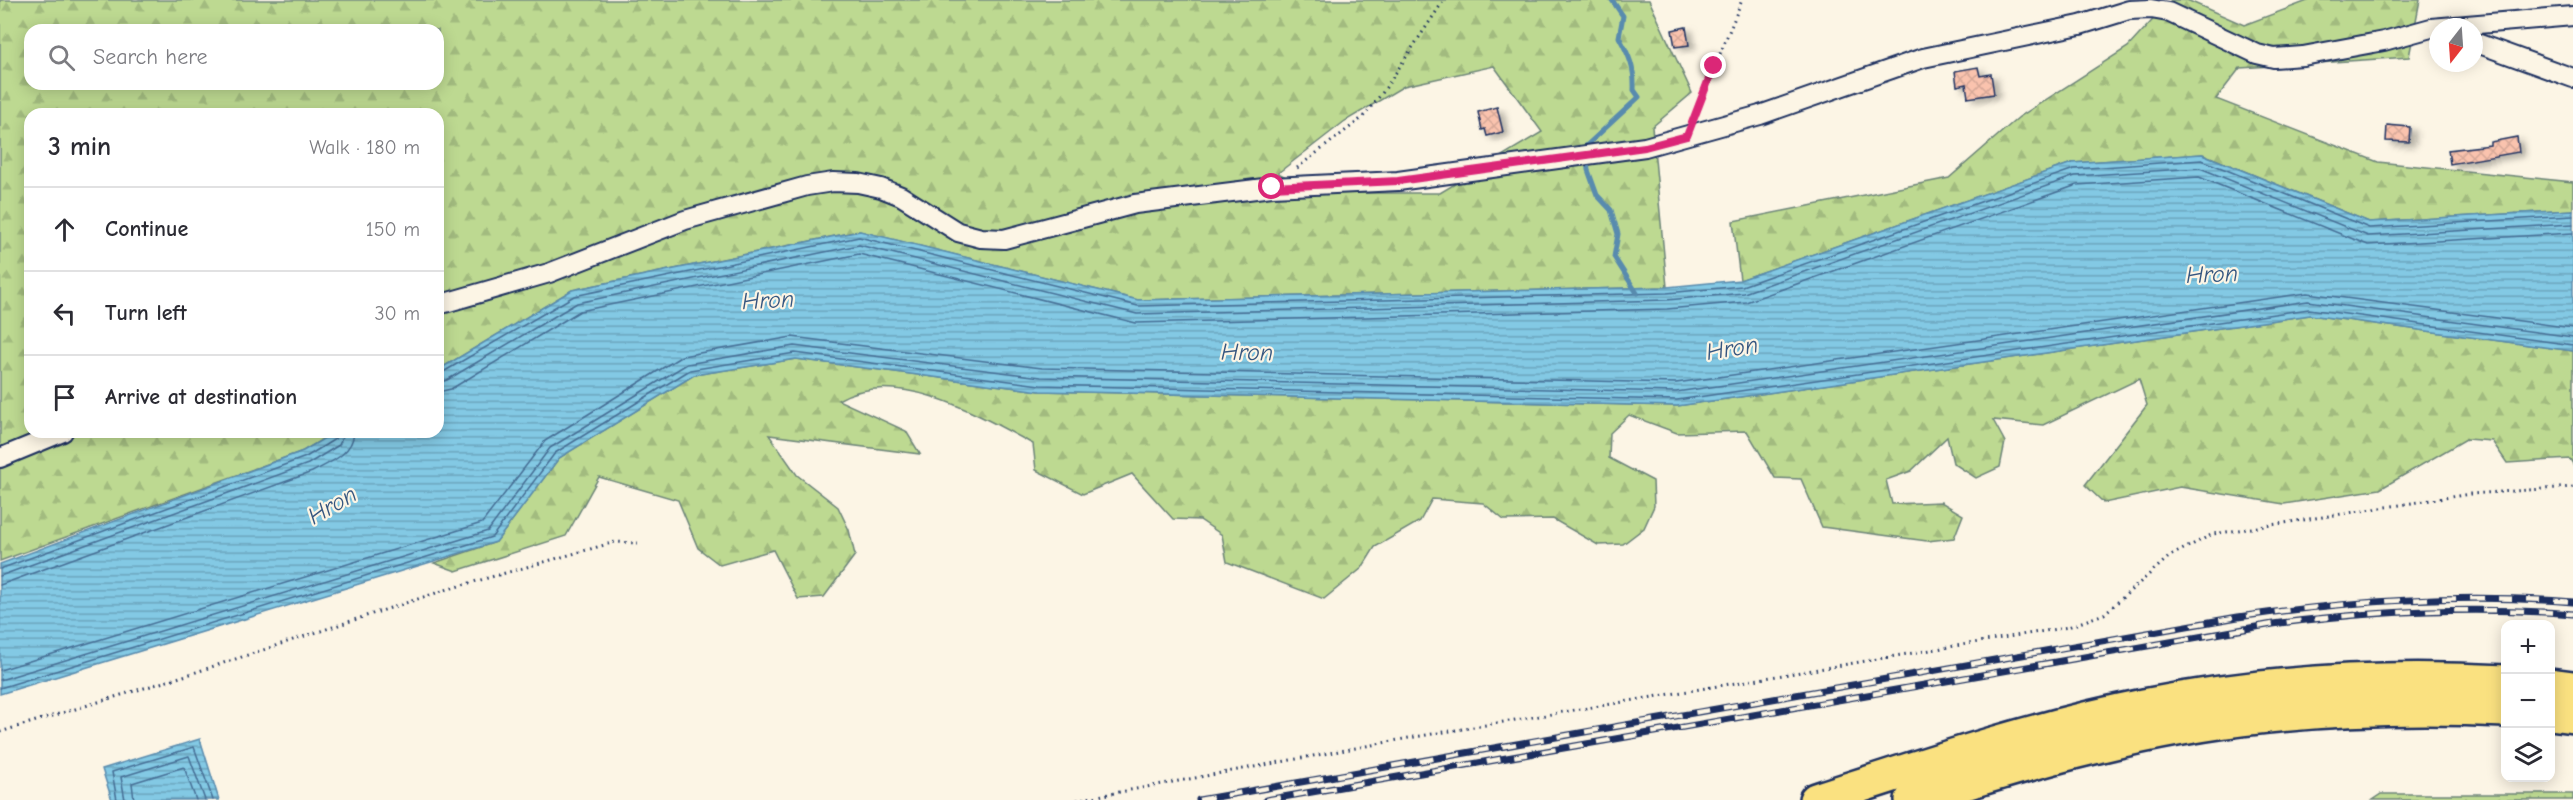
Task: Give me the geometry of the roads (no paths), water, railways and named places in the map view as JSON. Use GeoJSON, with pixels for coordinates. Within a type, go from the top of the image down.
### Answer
{"type":"FeatureCollection","features":[{"type":"Feature","properties":{"kind":"highway"},"geometry":{"type":"LineString","coordinates":[[1816,800],[1955,756],[2143,706],[2239,690],[2335,681],[2437,678],[2501,682]]}},
{"type":"Feature","properties":{"kind":"highway"},"geometry":{"type":"LineString","coordinates":[[2555,686],[2573,688]]}},
{"type":"Feature","properties":{"kind":"highway"},"geometry":{"type":"LineString","coordinates":[[1912,800],[2064,755],[2154,734],[2242,719],[2341,710],[2436,707],[2501,710]]}},
{"type":"Feature","properties":{"kind":"highway"},"geometry":{"type":"LineString","coordinates":[[2555,714],[2573,716]]}},
{"type":"Feature","properties":{"kind":"street"},"geometry":{"type":"LineString","coordinates":[[444,303],[549,273],[685,220],[807,186],[833,182],[858,183],[881,188],[901,196],[958,232],[981,238],[1004,239],[1135,204],[1272,187],[1398,181],[1645,147],[1760,115],[1923,58],[2080,25],[2129,10],[2151,9],[2168,12],[2257,54],[2274,58],[2303,56],[2429,30]]}},
{"type":"Feature","properties":{"kind":"street"},"geometry":{"type":"LineString","coordinates":[[2483,24],[2573,16]]}},
{"type":"Feature","properties":{"kind":"street"},"geometry":{"type":"LineString","coordinates":[[2483,45],[2573,78]]}},
{"type":"Feature","properties":{"kind":"street"},"geometry":{"type":"LineString","coordinates":[[0,458],[48,438]]}},
{"type":"Feature","properties":{"kind":"water","name":"Hron"},"geometry":{"type":"Polygon","coordinates":[[[2202,154],[2369,222],[2573,210],[2573,351],[2310,315],[1677,406],[1040,391],[796,359],[694,375],[559,458],[496,542],[0,694],[0,564],[303,451],[325,438],[444,438],[444,366],[572,290],[860,231],[1138,300],[1667,287],[1740,280],[2072,163],[2202,154]]]}},
{"type":"Feature","properties":{"kind":"water"},"geometry":{"type":"Polygon","coordinates":[[[200,739],[219,800],[112,800],[102,769],[200,739]]]}},
{"type":"Feature","properties":{"kind":"waterway"},"geometry":{"type":"LineString","coordinates":[[1612,0],[1623,16],[1619,37],[1631,62],[1634,90],[1639,97],[1586,146],[1588,170],[1597,195],[1611,210],[1618,234],[1614,257],[1637,293]]}},
{"type":"Feature","properties":{"kind":"railway"},"geometry":{"type":"LineString","coordinates":[[1199,800],[2238,617],[2405,600],[2489,598],[2573,602]]}},
{"type":"Feature","properties":{"kind":"railway"},"geometry":{"type":"LineString","coordinates":[[1266,800],[2273,624],[2423,611],[2498,610],[2573,614]]}}]}
